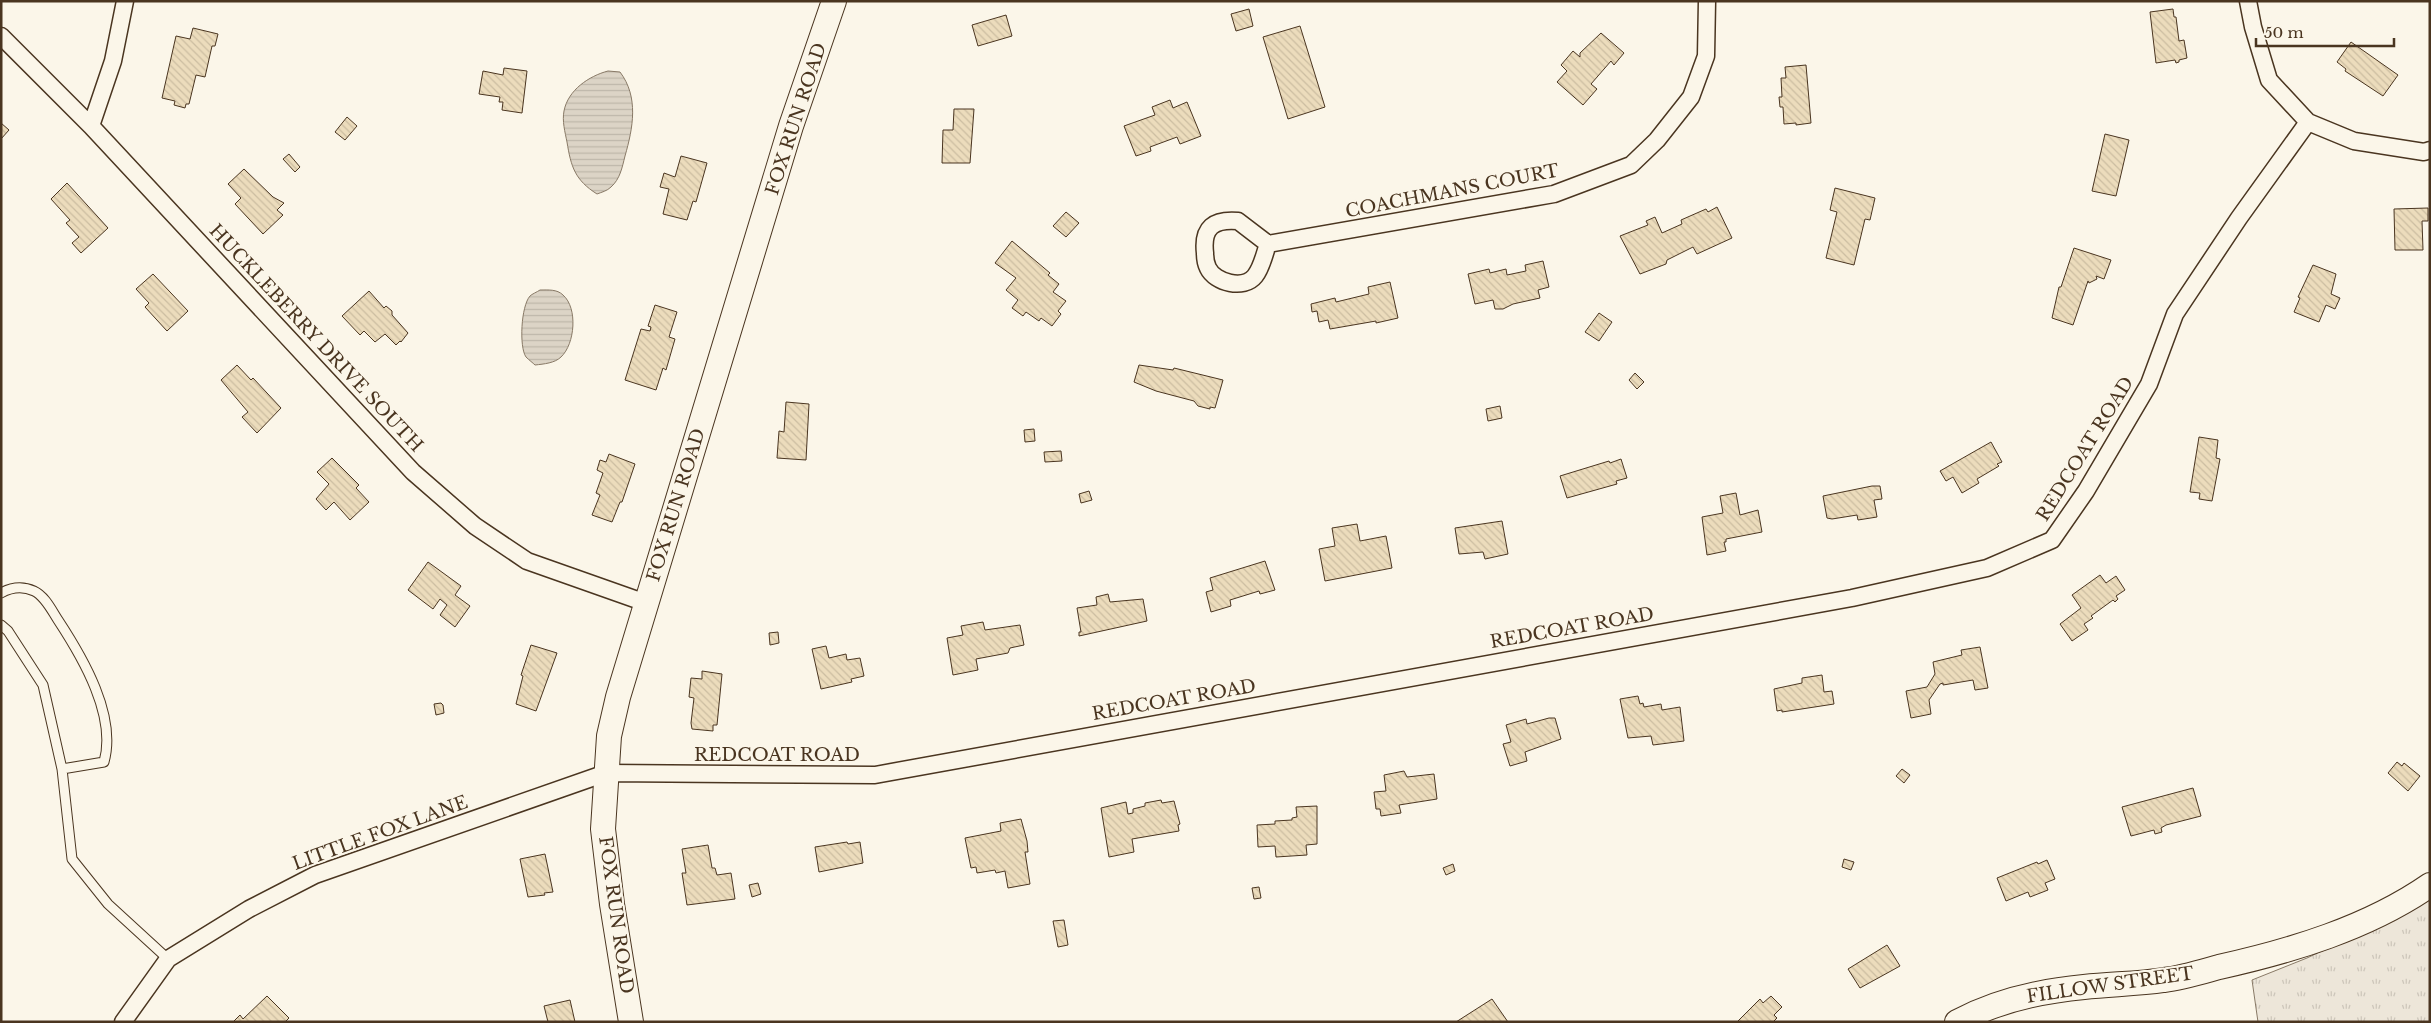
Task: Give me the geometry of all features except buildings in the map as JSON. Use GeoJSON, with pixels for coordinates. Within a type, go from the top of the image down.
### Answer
{"type":"FeatureCollection","features":[{"type":"Feature","properties":{"kind":"street"},"geometry":{"type":"LineString","coordinates":[[91,126],[113,61],[125,1]]}},
{"type":"Feature","properties":{"kind":"street","name":"FOX RUN ROAD"},"geometry":{"type":"LineString","coordinates":[[631,1022],[603,829],[609,736],[618,697],[646,603],[791,126],[834,1]]}},
{"type":"Feature","properties":{"kind":"street","name":"COACHMANS COURT"},"geometry":{"type":"LineString","coordinates":[[1268,244],[1554,194],[1631,165],[1657,140],[1691,98],[1706,56],[1707,1]]}},
{"type":"Feature","properties":{"kind":"street"},"geometry":{"type":"LineString","coordinates":[[2248,1],[2253,27],[2269,80],[2308,122],[2354,140],[2424,152],[2430,150]]}},
{"type":"Feature","properties":{"kind":"street","name":"HUCKLEBERRY DRIVE SOUTH"},"geometry":{"type":"LineString","coordinates":[[1,36],[91,126],[413,472],[468,520],[527,561],[646,603]]}},
{"type":"Feature","properties":{"kind":"street","name":"REDCOAT ROAD"},"geometry":{"type":"LineString","coordinates":[[606,773],[875,775],[1852,598],[1987,568],[2052,540],[2086,492],[2149,384],[2175,314],[2239,218],[2308,122]]}},
{"type":"Feature","properties":{"kind":"street","name":"LITTLE FOX LANE"},"geometry":{"type":"LineString","coordinates":[[123,1022],[168,959],[249,909],[315,876],[606,773]]}},
{"type":"Feature","properties":{"kind":"street","name":"FILLOW STREET"},"geometry":{"type":"LineString","coordinates":[[1957,1022],[1975,1012],[2027,996],[2083,987],[2164,980],[2282,952],[2358,924],[2412,898],[2430,886]]}},
{"type":"Feature","properties":{"kind":"lane"},"geometry":{"type":"LineString","coordinates":[[1,593],[18,587],[35,591],[48,605],[81,655],[102,709],[108,748],[104,762],[62,769]]}},
{"type":"Feature","properties":{"kind":"lane"},"geometry":{"type":"LineString","coordinates":[[1,625],[8,631],[43,686],[62,769],[72,859],[108,904],[168,959]]}},
{"type":"Feature","properties":{"kind":"green space"},"geometry":{"type":"Polygon","coordinates":[[[2430,900],[2430,1022],[2258,1022],[2252,980],[2307,958],[2430,900]]]}},
{"type":"Feature","properties":{"kind":"shaded area"},"geometry":{"type":"Polygon","coordinates":[[[608,71],[620,72],[626,82],[630,92],[633,113],[628,145],[619,177],[609,188],[597,194],[579,178],[572,166],[563,115],[566,103],[580,85],[594,76],[608,71]]]}},
{"type":"Feature","properties":{"kind":"shaded area"},"geometry":{"type":"Polygon","coordinates":[[[540,290],[555,291],[563,295],[571,308],[573,326],[569,344],[561,357],[553,362],[535,365],[526,357],[524,352],[522,327],[527,301],[531,295],[540,290]]]}}]}
